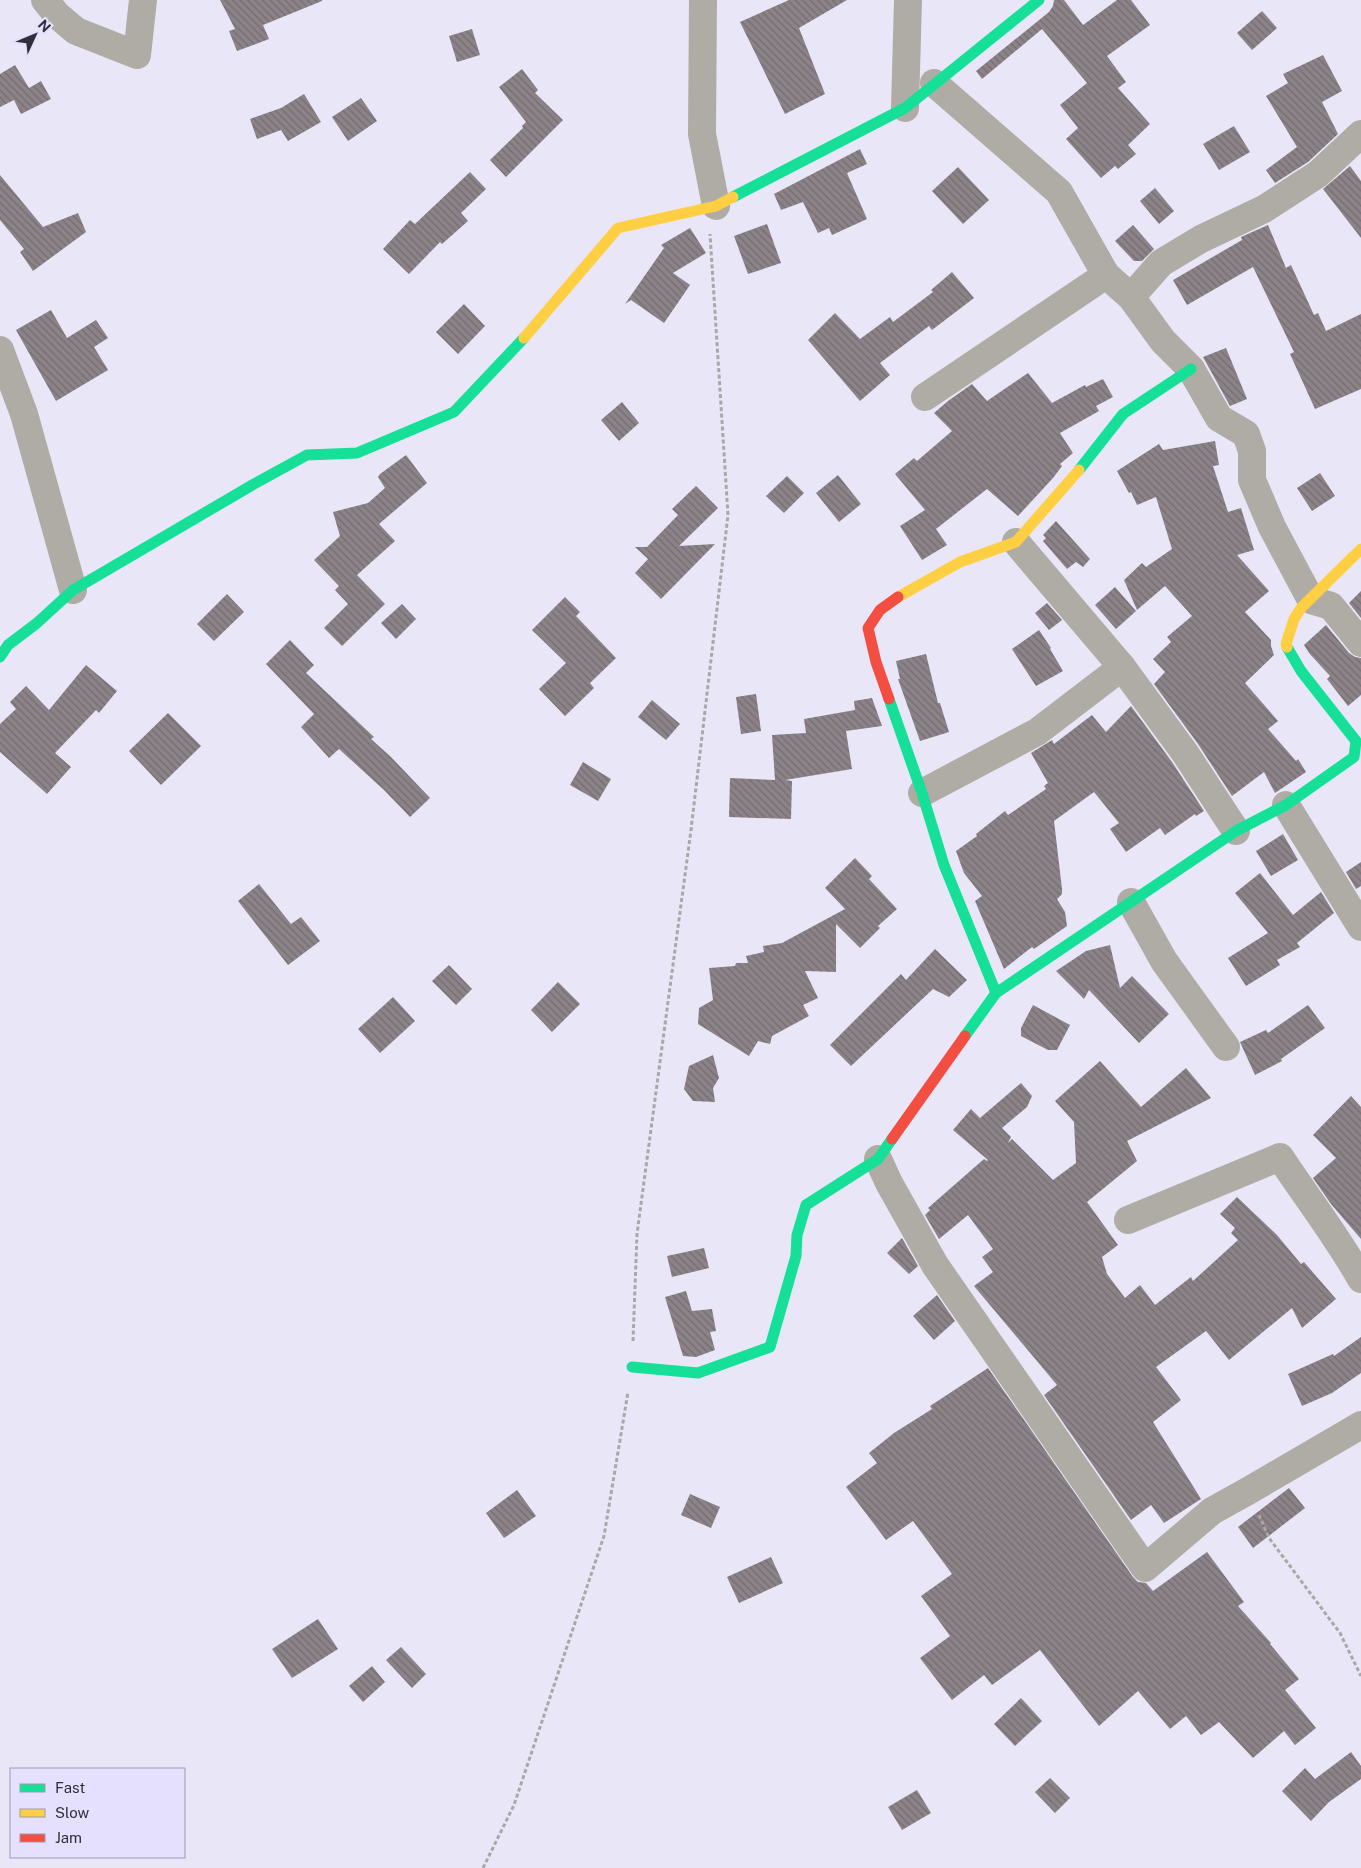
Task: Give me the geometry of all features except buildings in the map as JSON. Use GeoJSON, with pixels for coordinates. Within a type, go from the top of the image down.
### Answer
{"type":"FeatureCollection","features":[{"type":"Feature","properties":{"kind":"street"},"geometry":{"type":"LineString","coordinates":[[45,0],[57,15],[76,31],[138,55],[143,0]]}},
{"type":"Feature","properties":{"kind":"street"},"geometry":{"type":"LineString","coordinates":[[704,0],[702,134],[716,206]]}},
{"type":"Feature","properties":{"kind":"street"},"geometry":{"type":"LineString","coordinates":[[905,108],[908,0]]}},
{"type":"Feature","properties":{"kind":"street"},"geometry":{"type":"LineString","coordinates":[[0,657],[8,645],[73,590],[307,455],[357,453],[454,412],[518,345],[618,228],[716,206],[905,108],[1039,0]]}},
{"type":"Feature","properties":{"kind":"street"},"geometry":{"type":"LineString","coordinates":[[934,84],[1059,192],[1106,274],[1131,297],[1163,341],[1191,369],[1219,418],[1246,434],[1252,451],[1252,480],[1272,528],[1312,600],[1331,606],[1361,643]]}},
{"type":"Feature","properties":{"kind":"street"},"geometry":{"type":"LineString","coordinates":[[1131,297],[1161,263],[1201,238],[1264,209],[1318,174],[1361,134]]}},
{"type":"Feature","properties":{"kind":"street"},"geometry":{"type":"LineString","coordinates":[[925,397],[1106,274]]}},
{"type":"Feature","properties":{"kind":"street"},"geometry":{"type":"LineString","coordinates":[[0,350],[24,414],[73,590]]}},
{"type":"Feature","properties":{"kind":"street"},"geometry":{"type":"LineString","coordinates":[[996,993],[944,865],[922,793],[876,662],[868,628],[880,610],[906,592],[960,562],[1016,542],[1065,488],[1123,414],[1191,369]]}},
{"type":"Feature","properties":{"kind":"street"},"geometry":{"type":"LineString","coordinates":[[1016,542],[1122,667],[1185,753],[1236,831]]}},
{"type":"Feature","properties":{"kind":"street"},"geometry":{"type":"LineString","coordinates":[[632,1367],[698,1373],[770,1347],[796,1256],[797,1235],[806,1206],[878,1159],[996,993],[1236,831],[1286,806],[1354,758],[1356,741],[1301,671],[1286,644],[1292,622],[1304,604],[1312,600],[1361,549]]}},
{"type":"Feature","properties":{"kind":"street"},"geometry":{"type":"LineString","coordinates":[[922,793],[1037,732],[1122,667]]}},
{"type":"Feature","properties":{"kind":"street"},"geometry":{"type":"LineString","coordinates":[[1286,806],[1361,926]]}},
{"type":"Feature","properties":{"kind":"street"},"geometry":{"type":"LineString","coordinates":[[1131,902],[1164,961],[1226,1047]]}},
{"type":"Feature","properties":{"kind":"street"},"geometry":{"type":"LineString","coordinates":[[1128,1220],[1280,1157],[1306,1197],[1344,1248],[1361,1279]]}},
{"type":"Feature","properties":{"kind":"street"},"geometry":{"type":"LineString","coordinates":[[878,1159],[889,1183],[935,1265],[1145,1568],[1212,1511],[1361,1425]]}},
{"type":"Feature","properties":{"kind":"path"},"geometry":{"type":"LineString","coordinates":[[483,1868],[514,1805],[604,1536],[632,1367],[637,1234],[691,830],[728,515],[708,204],[716,206]]}},
{"type":"Feature","properties":{"kind":"path"},"geometry":{"type":"LineString","coordinates":[[1248,1491],[1269,1538],[1340,1633],[1361,1676]]}},
{"type":"Feature","properties":{"kind":"traffic: fast"},"geometry":{"type":"LineString","coordinates":[[733,197],[905,108],[1039,0]]}},
{"type":"Feature","properties":{"kind":"traffic: fast"},"geometry":{"type":"LineString","coordinates":[[0,657],[8,645],[37,623],[73,590],[307,455],[357,453],[454,412],[524,338]]}},
{"type":"Feature","properties":{"kind":"traffic: fast"},"geometry":{"type":"LineString","coordinates":[[1079,470],[1123,414],[1191,369]]}},
{"type":"Feature","properties":{"kind":"traffic: fast"},"geometry":{"type":"LineString","coordinates":[[965,1036],[996,993],[1236,831],[1286,805],[1354,757],[1356,741],[1301,671],[1287,647]]}},
{"type":"Feature","properties":{"kind":"traffic: fast"},"geometry":{"type":"LineString","coordinates":[[889,699],[922,793],[944,865],[996,993]]}},
{"type":"Feature","properties":{"kind":"traffic: fast"},"geometry":{"type":"LineString","coordinates":[[632,1367],[698,1373],[770,1347],[796,1256],[797,1235],[806,1205],[878,1159],[892,1139]]}},
{"type":"Feature","properties":{"kind":"traffic: slow"},"geometry":{"type":"LineString","coordinates":[[524,338],[618,228],[716,206],[733,197]]}},
{"type":"Feature","properties":{"kind":"traffic: slow"},"geometry":{"type":"LineString","coordinates":[[898,597],[960,562],[1016,542],[1079,470]]}},
{"type":"Feature","properties":{"kind":"traffic: slow"},"geometry":{"type":"LineString","coordinates":[[1287,647],[1286,644],[1294,619],[1301,608],[1361,549]]}},
{"type":"Feature","properties":{"kind":"traffic: jam"},"geometry":{"type":"LineString","coordinates":[[889,699],[876,662],[868,628],[880,610],[898,597]]}},
{"type":"Feature","properties":{"kind":"traffic: jam"},"geometry":{"type":"LineString","coordinates":[[892,1139],[965,1036]]}}]}
